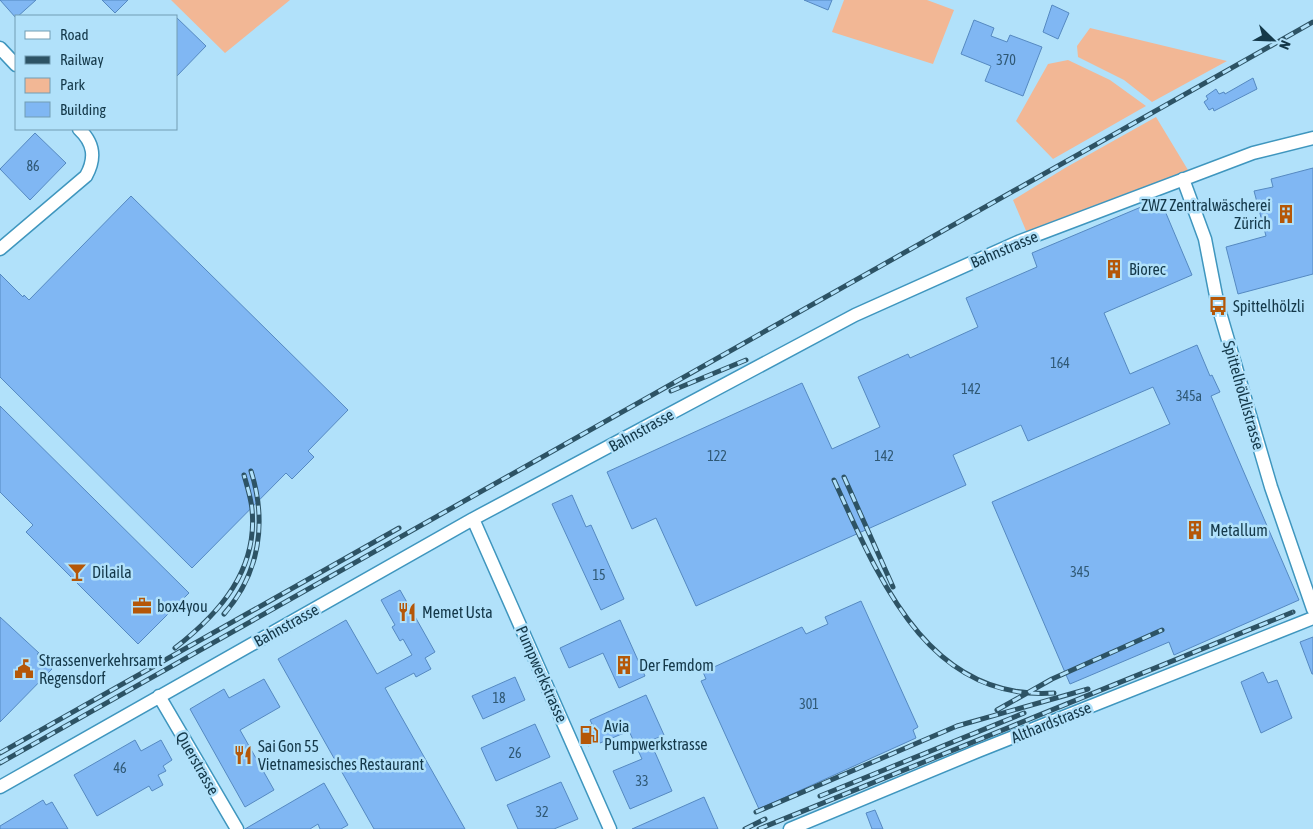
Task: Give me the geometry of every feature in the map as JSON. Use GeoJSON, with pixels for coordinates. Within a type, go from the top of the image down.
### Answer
{"type":"FeatureCollection","features":[{"type":"Feature","properties":{"kind":"street"},"geometry":{"type":"LineString","coordinates":[[0,48],[15,64]]}},
{"type":"Feature","properties":{"kind":"street"},"geometry":{"type":"LineString","coordinates":[[0,249],[86,176],[92,159],[93,148],[87,137],[80,130]]}},
{"type":"Feature","properties":{"kind":"street","name":"Bahnstrasse"},"geometry":{"type":"LineString","coordinates":[[0,787],[473,519],[855,315],[1018,242],[1253,153],[1313,138]]}},
{"type":"Feature","properties":{"kind":"street","name":"Spittelhölzlistrasse"},"geometry":{"type":"LineString","coordinates":[[1183,179],[1205,239],[1218,306],[1271,487],[1313,609]]}},
{"type":"Feature","properties":{"kind":"street","name":"Pumpwerkstrasse"},"geometry":{"type":"LineString","coordinates":[[473,519],[610,829]]}},
{"type":"Feature","properties":{"kind":"street","name":"Althardstrasse"},"geometry":{"type":"LineString","coordinates":[[790,829],[978,751],[1313,618]]}},
{"type":"Feature","properties":{"kind":"street","name":"Querstrasse"},"geometry":{"type":"LineString","coordinates":[[159,696],[236,829]]}},
{"type":"Feature","properties":{"kind":"green space"},"geometry":{"type":"Polygon","coordinates":[[[171,0],[290,0],[225,53],[171,0]]]}},
{"type":"Feature","properties":{"kind":"green space"},"geometry":{"type":"Polygon","coordinates":[[[844,0],[927,0],[954,10],[933,64],[832,32],[844,0]]]}},
{"type":"Feature","properties":{"kind":"green space"},"geometry":{"type":"Polygon","coordinates":[[[1090,28],[1227,61],[1152,102],[1124,80],[1078,57],[1077,46],[1090,28]]]}},
{"type":"Feature","properties":{"kind":"green space"},"geometry":{"type":"Polygon","coordinates":[[[1068,60],[1110,80],[1146,106],[1053,159],[1016,121],[1048,64],[1068,60]]]}},
{"type":"Feature","properties":{"kind":"green space"},"geometry":{"type":"Polygon","coordinates":[[[1156,117],[1188,170],[1027,233],[1013,200],[1065,168],[1156,117]]]}},
{"type":"Feature","properties":{"kind":"building"},"geometry":{"type":"Polygon","coordinates":[[[0,0],[36,0],[19,15],[15,15],[15,17],[0,0]]]}},
{"type":"Feature","properties":{"kind":"building"},"geometry":{"type":"Polygon","coordinates":[[[102,0],[128,0],[115,13],[102,0]]]}},
{"type":"Feature","properties":{"kind":"building"},"geometry":{"type":"Polygon","coordinates":[[[804,0],[832,0],[828,10],[804,0]]]}},
{"type":"Feature","properties":{"kind":"building"},"geometry":{"type":"Polygon","coordinates":[[[1052,5],[1069,13],[1058,39],[1043,32],[1052,5]]]}},
{"type":"Feature","properties":{"kind":"building"},"geometry":{"type":"Polygon","coordinates":[[[178,19],[206,46],[178,75],[178,19]]]}},
{"type":"Feature","properties":{"kind":"building"},"geometry":{"type":"Polygon","coordinates":[[[974,20],[994,28],[991,36],[1007,42],[1010,35],[1042,47],[1023,96],[985,81],[991,66],[961,54],[974,20]]]}},
{"type":"Feature","properties":{"kind":"building"},"geometry":{"type":"Polygon","coordinates":[[[1253,78],[1257,89],[1214,111],[1213,108],[1209,110],[1204,102],[1208,99],[1206,96],[1216,89],[1219,94],[1224,92],[1225,94],[1253,78]]]}},
{"type":"Feature","properties":{"kind":"building"},"geometry":{"type":"Polygon","coordinates":[[[35,133],[66,163],[30,200],[0,169],[35,133]]]}},
{"type":"Feature","properties":{"kind":"building","name":"ZWZ Zentralwäscherei Zürich"},"geometry":{"type":"Polygon","coordinates":[[[1313,168],[1313,274],[1238,294],[1226,247],[1266,236],[1254,191],[1273,187],[1271,179],[1313,168]]]}},
{"type":"Feature","properties":{"kind":"building"},"geometry":{"type":"Polygon","coordinates":[[[131,196],[348,410],[308,451],[314,457],[292,479],[286,473],[192,568],[0,377],[0,274],[23,297],[24,295],[29,300],[131,196]]]}},
{"type":"Feature","properties":{"kind":"building"},"geometry":{"type":"Polygon","coordinates":[[[1160,199],[1192,275],[1104,313],[1130,374],[1197,345],[1210,376],[1212,375],[1220,392],[1211,396],[1299,600],[1174,655],[1169,642],[1070,684],[992,502],[1170,424],[1153,387],[1028,441],[1021,425],[953,455],[966,485],[696,606],[656,518],[632,529],[607,472],[802,383],[832,449],[880,427],[858,377],[908,354],[910,358],[978,327],[966,298],[1037,267],[1032,253],[1160,199]]]}},
{"type":"Feature","properties":{"kind":"building"},"geometry":{"type":"Polygon","coordinates":[[[0,406],[189,593],[138,644],[26,532],[33,525],[0,492],[0,406]]]}},
{"type":"Feature","properties":{"kind":"building"},"geometry":{"type":"Polygon","coordinates":[[[572,495],[586,527],[591,525],[624,599],[601,610],[552,504],[572,495]]]}},
{"type":"Feature","properties":{"kind":"building"},"geometry":{"type":"Polygon","coordinates":[[[400,590],[435,652],[425,658],[431,669],[416,677],[414,673],[385,688],[465,829],[374,829],[278,659],[346,620],[377,674],[412,655],[403,639],[400,641],[392,627],[395,625],[381,600],[400,590]]]}},
{"type":"Feature","properties":{"kind":"building"},"geometry":{"type":"Polygon","coordinates":[[[861,601],[918,727],[913,730],[916,738],[759,809],[701,681],[706,679],[703,672],[802,627],[806,634],[828,624],[825,617],[861,601]]]}},
{"type":"Feature","properties":{"kind":"building"},"geometry":{"type":"Polygon","coordinates":[[[0,617],[39,653],[37,654],[52,669],[0,722],[0,617]]]}},
{"type":"Feature","properties":{"kind":"building"},"geometry":{"type":"Polygon","coordinates":[[[620,620],[645,676],[619,688],[603,653],[569,668],[560,648],[620,620]]]}},
{"type":"Feature","properties":{"kind":"building"},"geometry":{"type":"Polygon","coordinates":[[[1313,637],[1313,674],[1312,674],[1300,642],[1313,637]]]}},
{"type":"Feature","properties":{"kind":"building"},"geometry":{"type":"Polygon","coordinates":[[[1263,672],[1268,683],[1277,680],[1292,718],[1261,733],[1241,682],[1263,672]]]}},
{"type":"Feature","properties":{"kind":"building"},"geometry":{"type":"Polygon","coordinates":[[[515,677],[525,700],[483,719],[472,696],[515,677]]]}},
{"type":"Feature","properties":{"kind":"building"},"geometry":{"type":"Polygon","coordinates":[[[264,679],[280,707],[240,730],[274,790],[245,807],[190,709],[224,689],[229,698],[264,679]]]}},
{"type":"Feature","properties":{"kind":"building"},"geometry":{"type":"Polygon","coordinates":[[[646,695],[664,735],[650,741],[672,791],[630,809],[613,771],[642,759],[629,731],[600,743],[599,740],[588,746],[580,730],[592,724],[590,720],[646,695]]]}},
{"type":"Feature","properties":{"kind":"building"},"geometry":{"type":"Polygon","coordinates":[[[535,724],[550,757],[496,781],[481,748],[535,724]]]}},
{"type":"Feature","properties":{"kind":"building"},"geometry":{"type":"Polygon","coordinates":[[[135,740],[141,751],[161,740],[172,760],[163,766],[166,771],[158,775],[163,785],[152,791],[149,786],[97,816],[74,775],[135,740]]]}},
{"type":"Feature","properties":{"kind":"building"},"geometry":{"type":"Polygon","coordinates":[[[561,782],[578,819],[554,829],[518,829],[507,805],[561,782]]]}},
{"type":"Feature","properties":{"kind":"building"},"geometry":{"type":"Polygon","coordinates":[[[324,783],[348,825],[341,829],[320,829],[318,824],[310,829],[245,829],[324,783]]]}},
{"type":"Feature","properties":{"kind":"building"},"geometry":{"type":"Polygon","coordinates":[[[704,797],[718,829],[632,829],[704,797]]]}},
{"type":"Feature","properties":{"kind":"building"},"geometry":{"type":"Polygon","coordinates":[[[43,800],[46,805],[52,802],[68,829],[0,829],[0,826],[43,800]]]}},
{"type":"Feature","properties":{"kind":"building"},"geometry":{"type":"Polygon","coordinates":[[[875,810],[883,829],[872,829],[866,813],[875,810]]]}},
{"type":"Feature","properties":{"kind":"railway"},"geometry":{"type":"LineString","coordinates":[[0,763],[1313,22]]}},
{"type":"Feature","properties":{"kind":"railway"},"geometry":{"type":"LineString","coordinates":[[671,391],[746,360]]}},
{"type":"Feature","properties":{"kind":"railway"},"geometry":{"type":"LineString","coordinates":[[224,614],[246,582],[257,546],[259,509],[251,471]]}},
{"type":"Feature","properties":{"kind":"railway"},"geometry":{"type":"LineString","coordinates":[[175,648],[221,605],[242,571],[249,552],[252,531],[252,509],[244,475]]}},
{"type":"Feature","properties":{"kind":"railway"},"geometry":{"type":"LineString","coordinates":[[844,477],[893,587]]}},
{"type":"Feature","properties":{"kind":"railway"},"geometry":{"type":"LineString","coordinates":[[834,480],[869,555],[889,592],[913,626],[940,655],[972,677],[1010,690],[1054,693]]}},
{"type":"Feature","properties":{"kind":"railway"},"geometry":{"type":"LineString","coordinates":[[0,753],[399,528]]}},
{"type":"Feature","properties":{"kind":"railway"},"geometry":{"type":"LineString","coordinates":[[759,829],[1293,612]]}},
{"type":"Feature","properties":{"kind":"railway"},"geometry":{"type":"LineString","coordinates":[[997,710],[1052,679],[1162,630]]}},
{"type":"Feature","properties":{"kind":"railway"},"geometry":{"type":"LineString","coordinates":[[756,812],[957,726],[1088,689]]}},
{"type":"Feature","properties":{"kind":"railway"},"geometry":{"type":"LineString","coordinates":[[820,796],[1024,713]]}},
{"type":"Feature","properties":{"kind":"railway"},"geometry":{"type":"LineString","coordinates":[[745,829],[765,819]]}},
{"type":"Feature","properties":{"kind":"place","name":"ZWZ Zentralwäscherei Zürich"},"geometry":{"type":"Point","coordinates":[1286,214]}},
{"type":"Feature","properties":{"kind":"place","name":"Biorec"},"geometry":{"type":"Point","coordinates":[1114,269]}},
{"type":"Feature","properties":{"kind":"place","name":"Spittelhölzli"},"geometry":{"type":"Point","coordinates":[1218,306]}},
{"type":"Feature","properties":{"kind":"place","name":"Metallum"},"geometry":{"type":"Point","coordinates":[1195,530]}},
{"type":"Feature","properties":{"kind":"place","name":"Dilaila"},"geometry":{"type":"Point","coordinates":[77,572]}},
{"type":"Feature","properties":{"kind":"place","name":"box4you"},"geometry":{"type":"Point","coordinates":[142,606]}},
{"type":"Feature","properties":{"kind":"place","name":"Memet Usta"},"geometry":{"type":"Point","coordinates":[407,612]}},
{"type":"Feature","properties":{"kind":"place","name":"Der Femdom"},"geometry":{"type":"Point","coordinates":[624,665]}},
{"type":"Feature","properties":{"kind":"place","name":"Strassenverkehrsamt Regensdorf"},"geometry":{"type":"Point","coordinates":[24,669]}},
{"type":"Feature","properties":{"kind":"place","name":"Avia Pumpwerkstrasse"},"geometry":{"type":"Point","coordinates":[589,735]}},
{"type":"Feature","properties":{"kind":"place","name":"Sai Gon 55 Vietnamesisches Restaurant"},"geometry":{"type":"Point","coordinates":[243,755]}}]}
